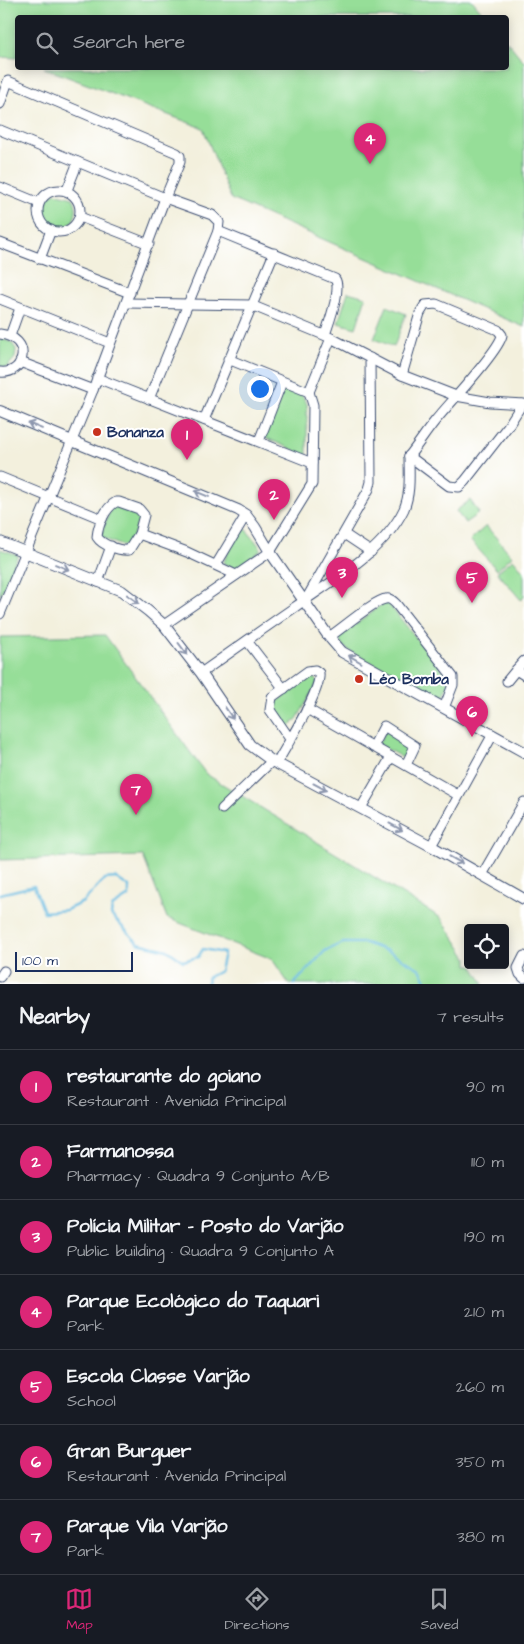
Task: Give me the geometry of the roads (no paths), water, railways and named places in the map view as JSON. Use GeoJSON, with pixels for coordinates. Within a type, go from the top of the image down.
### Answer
{"type":"FeatureCollection","features":[{"type":"Feature","properties":{"kind":"street"},"geometry":{"type":"LineString","coordinates":[[0,104],[8,81],[180,156],[180,162],[93,390],[0,614]]}},
{"type":"Feature","properties":{"kind":"street"},"geometry":{"type":"LineString","coordinates":[[0,130],[165,198],[212,215],[219,222],[218,232],[149,399]]}},
{"type":"Feature","properties":{"kind":"street"},"geometry":{"type":"LineString","coordinates":[[67,190],[78,162]]}},
{"type":"Feature","properties":{"kind":"street"},"geometry":{"type":"LineString","coordinates":[[0,187],[39,203]]}},
{"type":"Feature","properties":{"kind":"street"},"geometry":{"type":"LineString","coordinates":[[58,189],[67,190],[79,201],[80,217],[75,225],[68,230],[60,232],[51,230],[42,224],[38,214],[39,203],[43,196],[50,191],[58,189]]}},
{"type":"Feature","properties":{"kind":"street"},"geometry":{"type":"LineString","coordinates":[[80,217],[149,244]]}},
{"type":"Feature","properties":{"kind":"street"},"geometry":{"type":"LineString","coordinates":[[40,258],[51,230]]}},
{"type":"Feature","properties":{"kind":"street"},"geometry":{"type":"LineString","coordinates":[[164,625],[270,552],[312,484],[313,405],[309,392],[328,337],[337,282],[335,278],[328,275],[218,232]]}},
{"type":"Feature","properties":{"kind":"street"},"geometry":{"type":"LineString","coordinates":[[0,243],[130,293]]}},
{"type":"Feature","properties":{"kind":"street"},"geometry":{"type":"LineString","coordinates":[[204,420],[274,253]]}},
{"type":"Feature","properties":{"kind":"street"},"geometry":{"type":"LineString","coordinates":[[0,300],[110,343]]}},
{"type":"Feature","properties":{"kind":"street"},"geometry":{"type":"LineString","coordinates":[[126,303],[251,305],[328,337],[402,375],[456,396],[490,402],[523,404]]}},
{"type":"Feature","properties":{"kind":"street"},"geometry":{"type":"LineString","coordinates":[[201,673],[371,552],[390,532],[407,500],[409,456],[434,422],[489,357],[500,342],[502,335],[498,330],[436,304],[425,305],[420,313],[402,375]]}},
{"type":"Feature","properties":{"kind":"street"},"geometry":{"type":"LineString","coordinates":[[10,336],[20,308]]}},
{"type":"Feature","properties":{"kind":"street"},"geometry":{"type":"LineString","coordinates":[[0,334],[17,340],[22,354],[20,362],[14,369],[6,373],[0,372]]}},
{"type":"Feature","properties":{"kind":"street"},"geometry":{"type":"LineString","coordinates":[[305,600],[367,494],[371,482],[370,358]]}},
{"type":"Feature","properties":{"kind":"street"},"geometry":{"type":"LineString","coordinates":[[228,359],[309,392]]}},
{"type":"Feature","properties":{"kind":"street"},"geometry":{"type":"LineString","coordinates":[[20,362],[93,390]]}},
{"type":"Feature","properties":{"kind":"street"},"geometry":{"type":"LineString","coordinates":[[97,378],[312,463]]}},
{"type":"Feature","properties":{"kind":"street"},"geometry":{"type":"LineString","coordinates":[[259,441],[282,382]]}},
{"type":"Feature","properties":{"kind":"street"},"geometry":{"type":"LineString","coordinates":[[409,456],[449,486],[459,487],[508,426],[523,404]]}},
{"type":"Feature","properties":{"kind":"street"},"geometry":{"type":"LineString","coordinates":[[0,411],[211,498],[246,515],[330,638],[342,652],[524,752]]}},
{"type":"Feature","properties":{"kind":"street"},"geometry":{"type":"LineString","coordinates":[[0,477],[102,519]]}},
{"type":"Feature","properties":{"kind":"street"},"geometry":{"type":"LineString","coordinates":[[117,502],[139,509],[144,515],[139,534],[128,550],[101,542],[97,537],[102,519],[112,504],[117,502]]}},
{"type":"Feature","properties":{"kind":"street"},"geometry":{"type":"LineString","coordinates":[[216,566],[246,515]]}},
{"type":"Feature","properties":{"kind":"street"},"geometry":{"type":"LineString","coordinates":[[139,534],[187,552],[236,575]]}},
{"type":"Feature","properties":{"kind":"street"},"geometry":{"type":"LineString","coordinates":[[344,534],[371,552]]}},
{"type":"Feature","properties":{"kind":"street"},"geometry":{"type":"LineString","coordinates":[[0,542],[122,591],[164,625],[201,673],[250,744],[259,752],[524,899]]}},
{"type":"Feature","properties":{"kind":"street"},"geometry":{"type":"LineString","coordinates":[[98,582],[111,546]]}},
{"type":"Feature","properties":{"kind":"street"},"geometry":{"type":"LineString","coordinates":[[330,638],[375,604],[382,600],[391,599],[452,677],[454,685],[444,708]]}},
{"type":"Feature","properties":{"kind":"street"},"geometry":{"type":"LineString","coordinates":[[247,641],[284,689]]}},
{"type":"Feature","properties":{"kind":"street"},"geometry":{"type":"LineString","coordinates":[[507,681],[520,673],[524,661]]}},
{"type":"Feature","properties":{"kind":"street"},"geometry":{"type":"LineString","coordinates":[[222,809],[276,763],[290,739],[307,709],[319,681],[319,673],[315,670],[308,671],[272,697],[270,710],[290,739]]}},
{"type":"Feature","properties":{"kind":"street"},"geometry":{"type":"LineString","coordinates":[[307,709],[458,795]]}},
{"type":"Feature","properties":{"kind":"street"},"geometry":{"type":"LineString","coordinates":[[373,747],[384,726],[415,746],[406,766]]}},
{"type":"Feature","properties":{"kind":"street"},"geometry":{"type":"LineString","coordinates":[[431,846],[492,736]]}},
{"type":"Feature","properties":{"kind":"street"},"geometry":{"type":"LineString","coordinates":[[361,808],[391,757]]}},
{"type":"Feature","properties":{"kind":"street"},"geometry":{"type":"LineString","coordinates":[[482,875],[524,802]]}},
{"type":"Feature","properties":{"kind":"street"},"geometry":{"type":"LineString","coordinates":[[524,956],[518,968],[524,978]]}},
{"type":"Feature","properties":{"kind":"waterway"},"geometry":{"type":"LineString","coordinates":[[0,894],[34,886],[44,912],[66,910],[83,902],[105,879],[116,878],[129,887],[129,896],[112,907],[111,915],[138,943],[167,950],[183,961],[198,957],[203,949],[224,953],[220,971],[207,978],[208,984]]}},
{"type":"Feature","properties":{"kind":"waterway"},"geometry":{"type":"LineString","coordinates":[[294,984],[325,951],[343,943],[365,943],[388,951],[420,969],[428,984]]}},
{"type":"Feature","properties":{"kind":"place","name":"Parque Ecológico do Taquari"},"geometry":{"type":"Point","coordinates":[370,164]}},
{"type":"Feature","properties":{"kind":"place","name":"Bonanza"},"geometry":{"type":"Point","coordinates":[97,432]}},
{"type":"Feature","properties":{"kind":"place","name":"restaurante do goiano"},"geometry":{"type":"Point","coordinates":[187,460]}},
{"type":"Feature","properties":{"kind":"place","name":"Farmanossa"},"geometry":{"type":"Point","coordinates":[274,520]}},
{"type":"Feature","properties":{"kind":"place","name":"Polícia Militar - Posto do Varjão"},"geometry":{"type":"Point","coordinates":[342,598]}},
{"type":"Feature","properties":{"kind":"place","name":"Escola Classe Varjão"},"geometry":{"type":"Point","coordinates":[472,603]}},
{"type":"Feature","properties":{"kind":"place","name":"Léo Bomba"},"geometry":{"type":"Point","coordinates":[359,679]}},
{"type":"Feature","properties":{"kind":"place","name":"Gran Burguer"},"geometry":{"type":"Point","coordinates":[472,737]}},
{"type":"Feature","properties":{"kind":"place","name":"Parque Vila Varjão"},"geometry":{"type":"Point","coordinates":[136,815]}}]}
